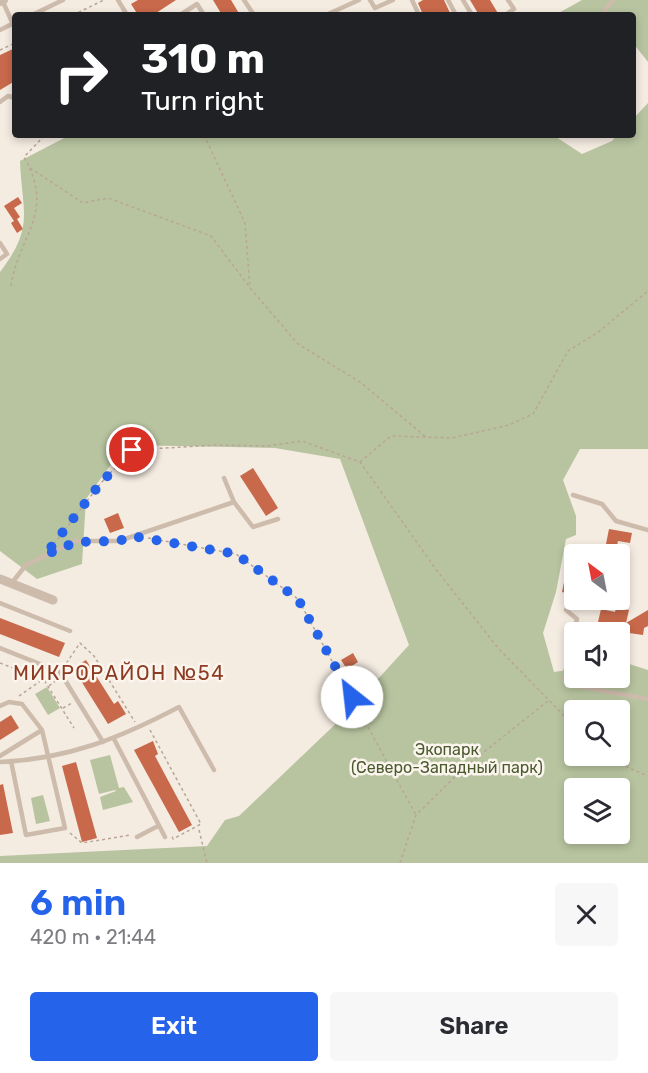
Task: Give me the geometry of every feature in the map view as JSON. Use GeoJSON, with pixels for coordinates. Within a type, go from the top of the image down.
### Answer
{"type":"FeatureCollection","features":[{"type":"Feature","properties":{"kind":"street"},"geometry":{"type":"LineString","coordinates":[[0,579],[53,600]]}},
{"type":"Feature","properties":{"kind":"lane"},"geometry":{"type":"LineString","coordinates":[[2,0],[12,19]]}},
{"type":"Feature","properties":{"kind":"lane"},"geometry":{"type":"LineString","coordinates":[[38,12],[63,0]]}},
{"type":"Feature","properties":{"kind":"lane"},"geometry":{"type":"LineString","coordinates":[[333,12],[359,0]]}},
{"type":"Feature","properties":{"kind":"lane"},"geometry":{"type":"LineString","coordinates":[[370,0],[377,12]]}},
{"type":"Feature","properties":{"kind":"lane"},"geometry":{"type":"LineString","coordinates":[[375,8],[393,0]]}},
{"type":"Feature","properties":{"kind":"lane"},"geometry":{"type":"LineString","coordinates":[[508,0],[514,9],[510,12]]}},
{"type":"Feature","properties":{"kind":"lane"},"geometry":{"type":"LineString","coordinates":[[603,12],[613,0]]}},
{"type":"Feature","properties":{"kind":"lane"},"geometry":{"type":"LineString","coordinates":[[185,12],[197,4],[202,12]]}},
{"type":"Feature","properties":{"kind":"lane"},"geometry":{"type":"LineString","coordinates":[[0,243],[7,254],[0,259]]}},
{"type":"Feature","properties":{"kind":"lane"},"geometry":{"type":"LineString","coordinates":[[224,478],[234,502],[253,527],[278,519]]}},
{"type":"Feature","properties":{"kind":"lane"},"geometry":{"type":"LineString","coordinates":[[573,495],[602,504],[616,521],[648,530]]}},
{"type":"Feature","properties":{"kind":"lane"},"geometry":{"type":"LineString","coordinates":[[11,584],[26,565],[76,542],[119,541],[234,502]]}},
{"type":"Feature","properties":{"kind":"lane"},"geometry":{"type":"LineString","coordinates":[[0,603],[70,631]]}},
{"type":"Feature","properties":{"kind":"lane"},"geometry":{"type":"LineString","coordinates":[[566,610],[577,619],[564,678],[566,684],[648,699]]}},
{"type":"Feature","properties":{"kind":"lane"},"geometry":{"type":"LineString","coordinates":[[0,648],[60,672],[103,742]]}},
{"type":"Feature","properties":{"kind":"lane"},"geometry":{"type":"LineString","coordinates":[[0,706],[9,702],[22,704],[42,730],[65,828],[26,835],[11,761]]}},
{"type":"Feature","properties":{"kind":"lane"},"geometry":{"type":"LineString","coordinates":[[0,762],[48,758],[114,739],[179,707],[214,770]]}},
{"type":"Feature","properties":{"kind":"lane"},"geometry":{"type":"LineString","coordinates":[[0,756],[42,730]]}},
{"type":"Feature","properties":{"kind":"lane"},"geometry":{"type":"LineString","coordinates":[[114,739],[165,837]]}},
{"type":"Feature","properties":{"kind":"lane"},"geometry":{"type":"LineString","coordinates":[[137,837],[158,826]]}},
{"type":"Feature","properties":{"kind":"path"},"geometry":{"type":"LineString","coordinates":[[79,12],[104,0]]}},
{"type":"Feature","properties":{"kind":"path"},"geometry":{"type":"LineString","coordinates":[[11,286],[13,272],[36,218],[35,182],[24,157],[42,138]]}},
{"type":"Feature","properties":{"kind":"path"},"geometry":{"type":"LineString","coordinates":[[205,138],[245,223],[250,289]]}},
{"type":"Feature","properties":{"kind":"path"},"geometry":{"type":"LineString","coordinates":[[30,168],[83,203],[108,198],[211,236],[250,289],[298,344],[360,382],[426,437]]}},
{"type":"Feature","properties":{"kind":"path"},"geometry":{"type":"LineString","coordinates":[[360,462],[391,436],[452,438],[509,425],[533,414],[568,351],[597,333],[648,291]]}},
{"type":"Feature","properties":{"kind":"path"},"geometry":{"type":"LineString","coordinates":[[45,555],[100,484],[132,450],[217,445],[266,446],[302,441],[360,462],[435,568],[498,648],[564,716]]}},
{"type":"Feature","properties":{"kind":"path"},"geometry":{"type":"LineString","coordinates":[[132,536],[236,554],[298,599],[416,815]]}},
{"type":"Feature","properties":{"kind":"path"},"geometry":{"type":"LineString","coordinates":[[60,672],[80,643],[94,656],[139,728]]}},
{"type":"Feature","properties":{"kind":"path"},"geometry":{"type":"LineString","coordinates":[[0,663],[43,680],[74,728]]}},
{"type":"Feature","properties":{"kind":"path"},"geometry":{"type":"LineString","coordinates":[[16,702],[18,697],[43,680]]}},
{"type":"Feature","properties":{"kind":"path"},"geometry":{"type":"LineString","coordinates":[[62,709],[77,700]]}},
{"type":"Feature","properties":{"kind":"path"},"geometry":{"type":"LineString","coordinates":[[400,863],[416,815],[465,767],[549,701]]}},
{"type":"Feature","properties":{"kind":"path"},"geometry":{"type":"LineString","coordinates":[[147,724],[201,824],[173,839],[168,830]]}},
{"type":"Feature","properties":{"kind":"path"},"geometry":{"type":"LineString","coordinates":[[625,766],[648,776]]}},
{"type":"Feature","properties":{"kind":"path"},"geometry":{"type":"LineString","coordinates":[[65,828],[82,843],[134,834],[137,837]]}},
{"type":"Feature","properties":{"kind":"path"},"geometry":{"type":"LineString","coordinates":[[199,830],[207,863]]}},
{"type":"Feature","properties":{"kind":"green space"},"geometry":{"type":"Polygon","coordinates":[[[582,0],[648,0],[648,62],[636,47],[636,12],[560,12],[582,0]]]}},
{"type":"Feature","properties":{"kind":"green space","name":"Экопарк (Северо-Западный парк)"},"geometry":{"type":"Polygon","coordinates":[[[648,103],[648,449],[580,449],[563,480],[576,516],[576,535],[566,539],[564,544],[556,592],[543,633],[554,672],[564,670],[564,688],[630,688],[630,664],[648,670],[648,863],[0,863],[0,856],[207,846],[225,820],[239,816],[345,715],[409,645],[340,459],[275,448],[125,445],[86,499],[82,564],[37,579],[0,551],[0,272],[18,243],[24,219],[20,161],[64,138],[558,138],[582,154],[614,138],[636,138],[636,116],[648,103]]]}},
{"type":"Feature","properties":{"kind":"green space"},"geometry":{"type":"Polygon","coordinates":[[[47,687],[60,708],[48,715],[35,694],[47,687]]]}},
{"type":"Feature","properties":{"kind":"green space"},"geometry":{"type":"Polygon","coordinates":[[[110,755],[119,788],[124,787],[133,802],[103,810],[100,797],[116,791],[99,794],[90,760],[110,755]]]}},
{"type":"Feature","properties":{"kind":"green space"},"geometry":{"type":"Polygon","coordinates":[[[43,795],[50,821],[36,824],[31,798],[43,795]]]}},
{"type":"Feature","properties":{"kind":"building"},"geometry":{"type":"Polygon","coordinates":[[[138,0],[176,0],[158,12],[136,12],[131,4],[138,0]]]}},
{"type":"Feature","properties":{"kind":"building"},"geometry":{"type":"Polygon","coordinates":[[[213,0],[231,0],[238,12],[220,12],[213,0]]]}},
{"type":"Feature","properties":{"kind":"building"},"geometry":{"type":"Polygon","coordinates":[[[423,0],[444,0],[450,12],[422,12],[418,3],[423,0]]]}},
{"type":"Feature","properties":{"kind":"building"},"geometry":{"type":"Polygon","coordinates":[[[470,0],[490,0],[497,12],[477,12],[470,0]]]}},
{"type":"Feature","properties":{"kind":"building"},"geometry":{"type":"Polygon","coordinates":[[[12,49],[12,83],[0,90],[0,55],[12,49]]]}},
{"type":"Feature","properties":{"kind":"building"},"geometry":{"type":"Polygon","coordinates":[[[18,197],[22,203],[14,208],[20,217],[17,219],[23,229],[17,233],[11,223],[14,221],[4,206],[18,197]]]}},
{"type":"Feature","properties":{"kind":"building"},"geometry":{"type":"Polygon","coordinates":[[[253,468],[278,508],[266,516],[240,476],[253,468]]]}},
{"type":"Feature","properties":{"kind":"building"},"geometry":{"type":"Polygon","coordinates":[[[118,513],[124,528],[110,533],[104,519],[118,513]]]}},
{"type":"Feature","properties":{"kind":"building"},"geometry":{"type":"Polygon","coordinates":[[[609,529],[632,533],[630,543],[618,541],[617,544],[606,544],[609,529]]]}},
{"type":"Feature","properties":{"kind":"building"},"geometry":{"type":"Polygon","coordinates":[[[601,610],[615,612],[616,610],[629,610],[626,622],[598,622],[601,610]]]}},
{"type":"Feature","properties":{"kind":"building"},"geometry":{"type":"Polygon","coordinates":[[[648,610],[648,626],[644,628],[643,635],[630,633],[630,622],[628,622],[648,610]]]}},
{"type":"Feature","properties":{"kind":"building"},"geometry":{"type":"Polygon","coordinates":[[[0,618],[65,643],[59,657],[0,634],[0,618]]]}},
{"type":"Feature","properties":{"kind":"building"},"geometry":{"type":"Polygon","coordinates":[[[353,653],[358,662],[347,669],[341,660],[353,653]]]}},
{"type":"Feature","properties":{"kind":"building"},"geometry":{"type":"Polygon","coordinates":[[[86,660],[114,704],[118,701],[126,714],[108,724],[73,668],[86,660]]]}},
{"type":"Feature","properties":{"kind":"building"},"geometry":{"type":"Polygon","coordinates":[[[11,715],[19,728],[0,740],[0,722],[11,715]]]}},
{"type":"Feature","properties":{"kind":"building"},"geometry":{"type":"Polygon","coordinates":[[[153,741],[158,754],[155,756],[192,825],[179,832],[134,750],[153,741]]]}},
{"type":"Feature","properties":{"kind":"building"},"geometry":{"type":"Polygon","coordinates":[[[76,762],[97,838],[82,842],[62,766],[76,762]]]}},
{"type":"Feature","properties":{"kind":"building"},"geometry":{"type":"Polygon","coordinates":[[[3,784],[13,833],[0,835],[0,785],[3,784]]]}},
{"type":"Feature","properties":{"kind":"district","name":"МИКРОРАЙОН №54"},"geometry":{"type":"Point","coordinates":[119,673]}},
{"type":"Feature","properties":{"kind":"route"},"geometry":{"type":"LineString","coordinates":[[132,450],[100,484],[45,555],[76,542],[119,541],[132,536],[236,554],[298,599],[352,697]]}}]}
